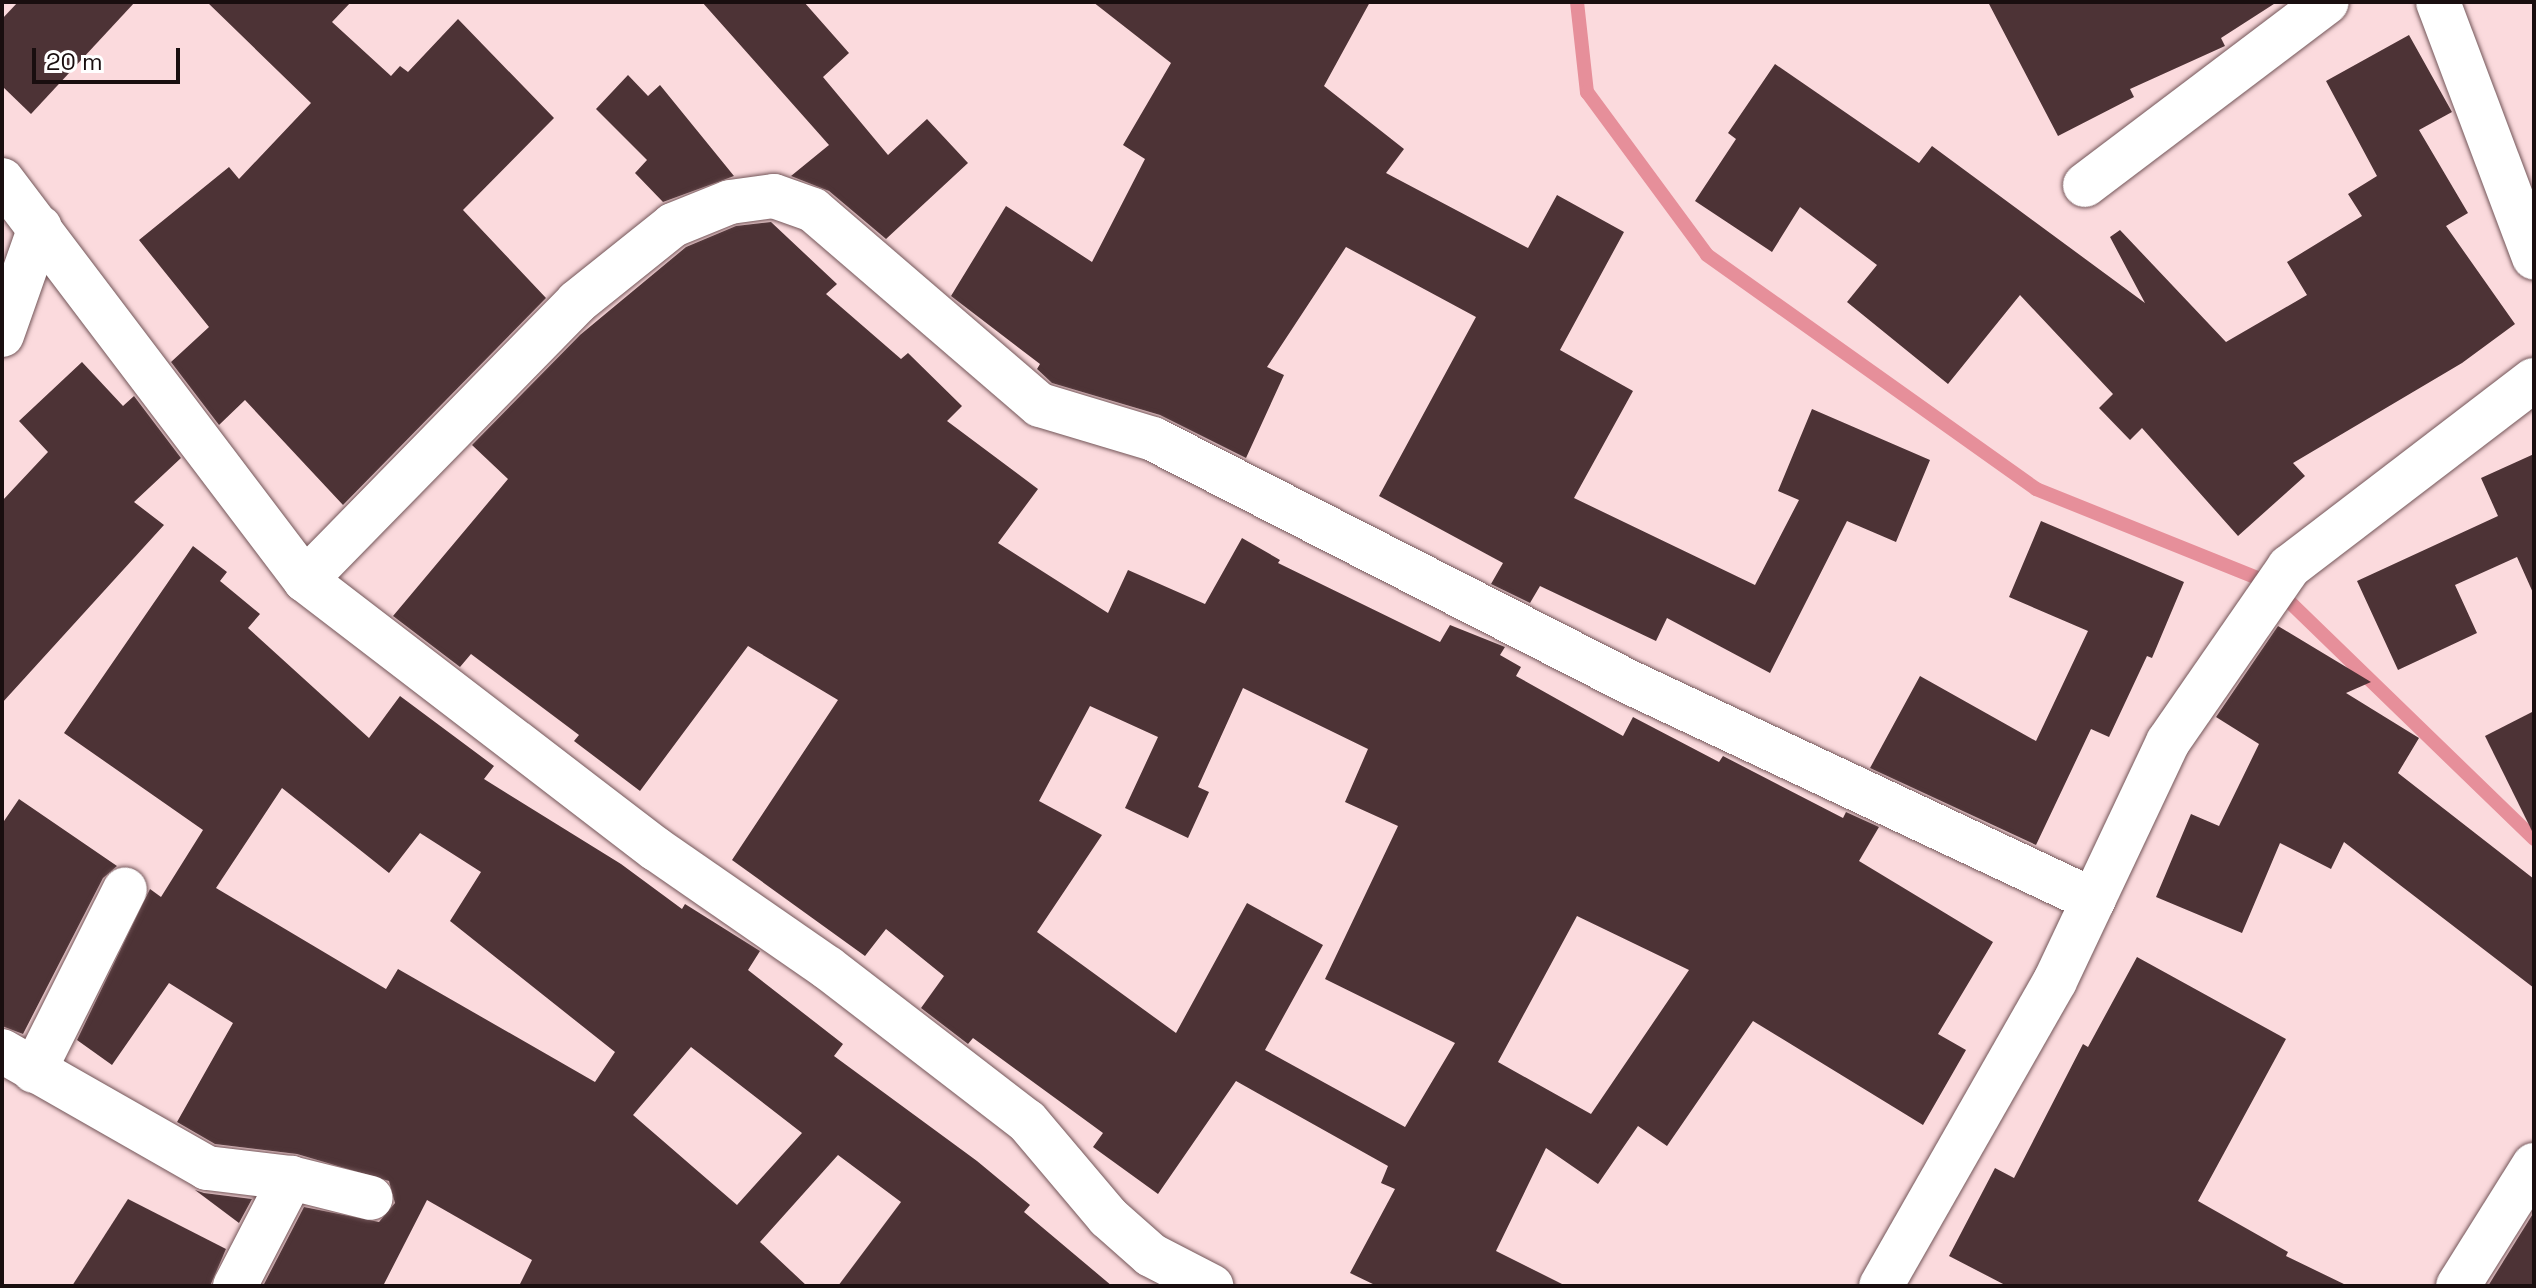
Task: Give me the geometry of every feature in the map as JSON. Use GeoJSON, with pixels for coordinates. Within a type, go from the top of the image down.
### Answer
{"type":"FeatureCollection","features":[{"type":"Feature","properties":{"kind":"street"},"geometry":{"type":"LineString","coordinates":[[2085,185],[2327,2]]}},
{"type":"Feature","properties":{"kind":"street"},"geometry":{"type":"LineString","coordinates":[[2438,2],[2534,258]]}},
{"type":"Feature","properties":{"kind":"street"},"geometry":{"type":"LineString","coordinates":[[2,180],[40,227],[179,418],[305,580],[656,849],[828,968],[1027,1121],[1108,1217],[1151,1255],[1211,1286]]}},
{"type":"Feature","properties":{"kind":"street"},"geometry":{"type":"LineString","coordinates":[[305,580],[577,302],[673,225],[730,202],[774,196],[813,210],[1040,405],[1153,439],[1629,682],[2093,900]]}},
{"type":"Feature","properties":{"kind":"street"},"geometry":{"type":"LineString","coordinates":[[2,335],[40,227]]}},
{"type":"Feature","properties":{"kind":"street"},"geometry":{"type":"LineString","coordinates":[[1881,1286],[2055,981],[2168,742],[2289,567],[2534,380]]}},
{"type":"Feature","properties":{"kind":"street"},"geometry":{"type":"LineString","coordinates":[[125,889],[18,1061],[207,1168],[291,1178],[371,1198]]}},
{"type":"Feature","properties":{"kind":"street"},"geometry":{"type":"LineString","coordinates":[[2458,1286],[2534,1165]]}},
{"type":"Feature","properties":{"kind":"street"},"geometry":{"type":"LineString","coordinates":[[235,1286],[291,1178]]}},
{"type":"Feature","properties":{"kind":"building"},"geometry":{"type":"Polygon","coordinates":[[[18,2],[135,2],[31,114],[2,86],[2,19],[18,2]]]}},
{"type":"Feature","properties":{"kind":"building"},"geometry":{"type":"Polygon","coordinates":[[[207,2],[351,2],[332,22],[391,76],[400,66],[408,72],[458,19],[554,118],[463,210],[546,298],[343,505],[245,400],[219,425],[171,362],[209,327],[139,240],[229,167],[239,179],[311,103],[207,2]]]}},
{"type":"Feature","properties":{"kind":"building"},"geometry":{"type":"Polygon","coordinates":[[[702,2],[804,2],[849,53],[823,77],[888,155],[927,119],[968,163],[886,239],[829,191],[791,176],[829,145],[702,2]]]}},
{"type":"Feature","properties":{"kind":"building"},"geometry":{"type":"Polygon","coordinates":[[[1093,2],[1370,2],[1324,86],[1404,149],[1386,173],[1528,248],[1557,195],[1624,232],[1560,350],[1633,391],[1574,498],[1755,585],[1799,500],[1778,491],[1812,409],[1930,460],[1896,542],[1847,521],[1770,673],[1667,618],[1656,641],[1540,586],[1530,603],[1491,584],[1503,563],[1379,496],[1476,317],[1346,247],[1267,367],[1284,375],[1246,458],[1160,415],[1052,383],[1037,369],[1040,364],[951,296],[1006,206],[1092,262],[1145,159],[1123,145],[1171,63],[1093,2]]]}},
{"type":"Feature","properties":{"kind":"building"},"geometry":{"type":"Polygon","coordinates":[[[1988,2],[2277,2],[2221,38],[2225,46],[2130,89],[2134,97],[2058,136],[1988,2]]]}},
{"type":"Feature","properties":{"kind":"building"},"geometry":{"type":"Polygon","coordinates":[[[2409,35],[2452,112],[2419,130],[2468,213],[2446,226],[2515,324],[2462,363],[2293,463],[2305,476],[2238,536],[2142,428],[2130,440],[2099,408],[2113,394],[2020,295],[1948,384],[1847,302],[1877,265],[1800,207],[1772,252],[1695,201],[1736,139],[1728,133],[1775,64],[1919,163],[1932,146],[2145,303],[2110,237],[2120,230],[2226,342],[2307,295],[2287,262],[2362,216],[2348,194],[2377,176],[2326,81],[2409,35]]]}},
{"type":"Feature","properties":{"kind":"building"},"geometry":{"type":"Polygon","coordinates":[[[628,75],[648,96],[660,85],[734,176],[663,202],[635,173],[647,160],[596,109],[628,75]]]}},
{"type":"Feature","properties":{"kind":"building"},"geometry":{"type":"Polygon","coordinates":[[[771,222],[837,284],[826,294],[901,359],[908,353],[962,406],[947,421],[1038,489],[998,543],[1108,613],[1128,570],[1205,604],[1242,538],[1280,560],[1278,563],[1440,642],[1450,625],[1505,647],[1500,655],[1521,667],[1516,676],[1623,736],[1633,717],[1719,762],[1723,756],[1843,818],[1846,812],[1879,827],[1859,861],[1993,942],[1938,1034],[1966,1050],[1923,1125],[1753,1021],[1667,1146],[1638,1126],[1598,1184],[1546,1148],[1496,1251],[1566,1286],[1377,1286],[1350,1273],[1395,1189],[1381,1183],[1388,1166],[1236,1081],[1158,1194],[1093,1147],[1103,1133],[973,1038],[968,1044],[921,1008],[944,976],[886,929],[865,956],[732,860],[838,700],[748,646],[640,791],[574,741],[579,735],[471,654],[460,667],[393,616],[508,479],[472,445],[580,335],[686,247],[736,226],[771,222]],[[1243,688],[1198,787],[1209,792],[1188,838],[1125,808],[1158,737],[1090,706],[1039,801],[1102,835],[1037,932],[1176,1033],[1247,903],[1323,945],[1265,1050],[1405,1127],[1455,1043],[1325,979],[1398,826],[1345,802],[1368,749],[1243,688]],[[1577,916],[1498,1062],[1591,1114],[1689,970],[1577,916]]]}},
{"type":"Feature","properties":{"kind":"building"},"geometry":{"type":"Polygon","coordinates":[[[82,362],[123,406],[134,396],[181,458],[134,502],[164,525],[2,703],[2,501],[48,452],[19,421],[82,362]]]}},
{"type":"Feature","properties":{"kind":"building"},"geometry":{"type":"Polygon","coordinates":[[[2534,454],[2534,595],[2517,557],[2455,585],[2477,633],[2398,670],[2357,581],[2498,516],[2481,478],[2534,454]]]}},
{"type":"Feature","properties":{"kind":"building"},"geometry":{"type":"Polygon","coordinates":[[[2041,521],[2184,582],[2152,658],[2147,656],[2109,737],[2091,729],[2036,845],[1870,768],[1920,676],[2036,741],[2088,631],[2009,597],[2041,521]]]}},
{"type":"Feature","properties":{"kind":"building"},"geometry":{"type":"Polygon","coordinates":[[[193,546],[227,572],[220,581],[260,614],[248,628],[369,738],[400,696],[494,766],[484,779],[621,864],[682,909],[685,904],[760,951],[748,970],[843,1044],[834,1056],[977,1161],[1030,1205],[1024,1212],[1112,1286],[838,1286],[901,1202],[838,1155],[760,1242],[807,1286],[519,1286],[532,1260],[427,1200],[383,1286],[263,1286],[304,1207],[379,1222],[395,1203],[389,1181],[297,1154],[215,1144],[177,1122],[233,1023],[169,983],[112,1065],[77,1040],[150,889],[161,897],[203,830],[64,733],[193,546]],[[282,788],[216,888],[386,989],[398,969],[595,1082],[615,1052],[450,921],[481,872],[420,833],[389,873],[282,788]],[[691,1047],[633,1115],[737,1205],[802,1133],[691,1047]]]}},
{"type":"Feature","properties":{"kind":"building"},"geometry":{"type":"Polygon","coordinates":[[[2278,626],[2371,682],[2346,693],[2419,738],[2398,773],[2534,879],[2534,988],[2344,842],[2331,869],[2280,843],[2242,933],[2156,897],[2191,814],[2219,826],[2259,744],[2216,717],[2278,626]]]}},
{"type":"Feature","properties":{"kind":"building"},"geometry":{"type":"Polygon","coordinates":[[[2534,711],[2534,835],[2485,736],[2534,711]]]}},
{"type":"Feature","properties":{"kind":"building"},"geometry":{"type":"Polygon","coordinates":[[[19,799],[117,866],[103,878],[23,1034],[2,1026],[2,824],[19,799]]]}},
{"type":"Feature","properties":{"kind":"building"},"geometry":{"type":"Polygon","coordinates":[[[2137,957],[2286,1039],[2198,1201],[2288,1252],[2286,1256],[2348,1286],[2007,1286],[1949,1256],[1995,1168],[2014,1178],[2083,1044],[2088,1047],[2137,957]]]}},
{"type":"Feature","properties":{"kind":"building"},"geometry":{"type":"Polygon","coordinates":[[[195,1190],[204,1193],[252,1199],[239,1223],[195,1190]]]}},
{"type":"Feature","properties":{"kind":"building"},"geometry":{"type":"Polygon","coordinates":[[[128,1199],[226,1249],[210,1286],[72,1286],[128,1199]]]}},
{"type":"Feature","properties":{"kind":"building"},"geometry":{"type":"Polygon","coordinates":[[[2534,1212],[2534,1286],[2488,1286],[2534,1212]]]}},
{"type":"Feature","properties":{"kind":"waterway"},"geometry":{"type":"LineString","coordinates":[[1577,2],[1587,92],[1707,255],[2036,489],[2270,583],[2534,839]]}}]}
